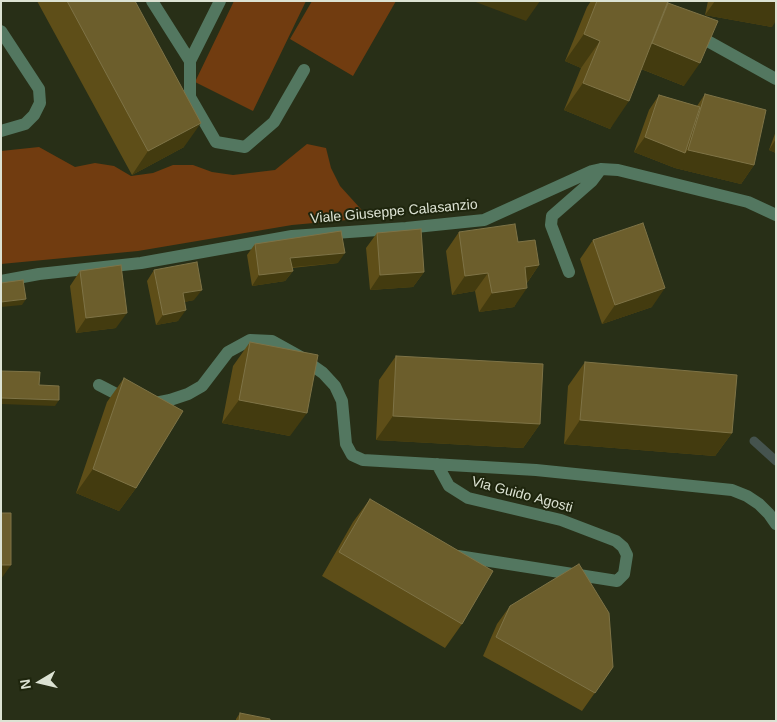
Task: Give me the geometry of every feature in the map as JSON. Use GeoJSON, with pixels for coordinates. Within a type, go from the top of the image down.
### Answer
{"type":"FeatureCollection","features":[{"type":"Feature","properties":{"kind":"street"},"geometry":{"type":"LineString","coordinates":[[152,1],[190,61]]}},
{"type":"Feature","properties":{"kind":"street"},"geometry":{"type":"LineString","coordinates":[[220,1],[190,61],[190,97],[216,142],[245,147],[274,122],[304,70]]}},
{"type":"Feature","properties":{"kind":"street"},"geometry":{"type":"LineString","coordinates":[[682,29],[704,38],[776,79]]}},
{"type":"Feature","properties":{"kind":"street"},"geometry":{"type":"LineString","coordinates":[[1,31],[39,90],[40,103],[34,115],[25,124],[1,131]]}},
{"type":"Feature","properties":{"kind":"street"},"geometry":{"type":"LineString","coordinates":[[569,272],[551,224],[552,216],[592,181],[601,169]]}},
{"type":"Feature","properties":{"kind":"street","name":"Viale Giuseppe Calasanzio"},"geometry":{"type":"LineString","coordinates":[[1,282],[64,271],[141,263],[292,236],[484,220],[592,171],[601,169],[618,170],[748,202],[776,215]]}},
{"type":"Feature","properties":{"kind":"street","name":"Via Guido Agosti"},"geometry":{"type":"LineString","coordinates":[[98,385],[138,404],[154,404],[170,400],[188,394],[202,386],[228,352],[250,340],[272,341],[324,373],[335,386],[342,401],[346,444],[352,455],[363,460],[536,470],[732,490],[747,496],[759,504],[776,524]]}},
{"type":"Feature","properties":{"kind":"street","name":"Via Guido Agosti"},"geometry":{"type":"LineString","coordinates":[[437,464],[449,486],[468,498],[561,520],[616,541],[623,547],[627,556],[624,574],[616,580],[460,557],[444,550]]}},
{"type":"Feature","properties":{"kind":"shaded area"},"geometry":{"type":"Polygon","coordinates":[[[234,1],[306,1],[253,111],[195,82],[234,1]]]}},
{"type":"Feature","properties":{"kind":"shaded area"},"geometry":{"type":"Polygon","coordinates":[[[312,1],[396,1],[353,76],[290,39],[312,1]]]}},
{"type":"Feature","properties":{"kind":"shaded area"},"geometry":{"type":"Polygon","coordinates":[[[307,144],[326,148],[331,168],[340,186],[369,218],[292,225],[138,251],[1,264],[1,151],[39,147],[75,167],[95,163],[114,166],[131,176],[153,173],[173,165],[193,165],[212,172],[233,175],[275,170],[307,144]]]}},
{"type":"Feature","properties":{"kind":"building"},"geometry":{"type":"Polygon","coordinates":[[[67,1],[135,1],[201,123],[148,151],[67,1]]]}},
{"type":"Feature","properties":{"kind":"building"},"geometry":{"type":"Polygon","coordinates":[[[597,1],[668,1],[629,101],[583,83],[600,41],[584,34],[597,1]]]}},
{"type":"Feature","properties":{"kind":"building"},"geometry":{"type":"Polygon","coordinates":[[[668,3],[718,21],[700,63],[652,43],[668,3]]]}},
{"type":"Feature","properties":{"kind":"building"},"geometry":{"type":"Polygon","coordinates":[[[705,94],[766,110],[754,165],[688,150],[705,94]]]}},
{"type":"Feature","properties":{"kind":"building"},"geometry":{"type":"Polygon","coordinates":[[[659,95],[700,107],[685,153],[645,137],[659,95]]]}},
{"type":"Feature","properties":{"kind":"building"},"geometry":{"type":"Polygon","coordinates":[[[643,223],[665,288],[615,305],[593,240],[643,223]]]}},
{"type":"Feature","properties":{"kind":"building"},"geometry":{"type":"Polygon","coordinates":[[[515,224],[518,242],[535,240],[539,265],[525,267],[527,288],[492,293],[488,273],[465,276],[459,232],[515,224]]]}},
{"type":"Feature","properties":{"kind":"building"},"geometry":{"type":"Polygon","coordinates":[[[421,229],[424,272],[380,275],[377,233],[421,229]]]}},
{"type":"Feature","properties":{"kind":"building"},"geometry":{"type":"Polygon","coordinates":[[[341,231],[345,253],[290,258],[293,271],[259,275],[255,244],[341,231]]]}},
{"type":"Feature","properties":{"kind":"building"},"geometry":{"type":"Polygon","coordinates":[[[197,262],[202,290],[183,293],[186,310],[163,315],[154,270],[197,262]]]}},
{"type":"Feature","properties":{"kind":"building"},"geometry":{"type":"Polygon","coordinates":[[[121,265],[127,313],[86,318],[80,271],[121,265]]]}},
{"type":"Feature","properties":{"kind":"building"},"geometry":{"type":"Polygon","coordinates":[[[23,280],[26,299],[1,302],[1,283],[23,280]]]}},
{"type":"Feature","properties":{"kind":"building"},"geometry":{"type":"Polygon","coordinates":[[[250,342],[318,355],[307,413],[239,400],[250,342]]]}},
{"type":"Feature","properties":{"kind":"building"},"geometry":{"type":"Polygon","coordinates":[[[396,356],[543,364],[540,424],[393,416],[396,356]]]}},
{"type":"Feature","properties":{"kind":"building"},"geometry":{"type":"Polygon","coordinates":[[[585,362],[737,375],[732,433],[580,420],[585,362]]]}},
{"type":"Feature","properties":{"kind":"building"},"geometry":{"type":"Polygon","coordinates":[[[1,371],[40,372],[39,385],[59,386],[59,400],[1,398],[1,371]]]}},
{"type":"Feature","properties":{"kind":"building"},"geometry":{"type":"Polygon","coordinates":[[[124,378],[183,411],[136,488],[93,469],[124,378]]]}},
{"type":"Feature","properties":{"kind":"building"},"geometry":{"type":"Polygon","coordinates":[[[370,499],[493,571],[462,624],[339,552],[370,499]]]}},
{"type":"Feature","properties":{"kind":"building"},"geometry":{"type":"Polygon","coordinates":[[[1,513],[11,513],[11,565],[1,565],[1,513]]]}},
{"type":"Feature","properties":{"kind":"building"},"geometry":{"type":"Polygon","coordinates":[[[579,564],[609,613],[613,667],[595,693],[496,637],[510,606],[579,564]]]}},
{"type":"Feature","properties":{"kind":"building"},"geometry":{"type":"Polygon","coordinates":[[[240,713],[270,719],[270,721],[239,721],[240,713]]]}},
{"type":"Feature","properties":{"kind":"waterway"},"geometry":{"type":"LineString","coordinates":[[754,441],[776,461]]}}]}
